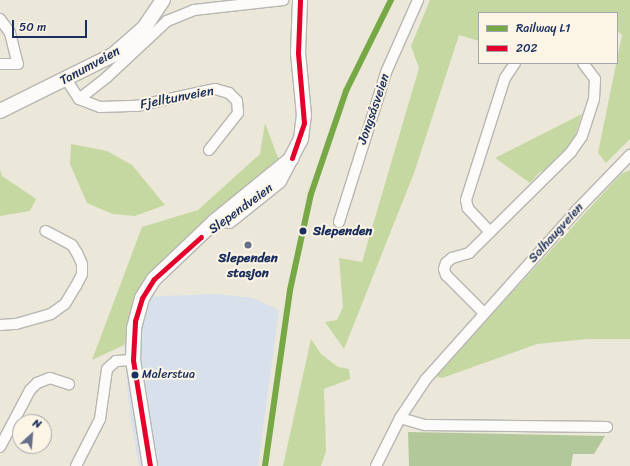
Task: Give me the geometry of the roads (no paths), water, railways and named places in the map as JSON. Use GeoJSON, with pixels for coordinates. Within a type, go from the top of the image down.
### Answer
{"type":"FeatureCollection","features":[{"type":"Feature","properties":{"kind":"main road","name":"Tanumveien"},"geometry":{"type":"LineString","coordinates":[[0,111],[103,62],[123,48],[144,28],[163,0]]}},
{"type":"Feature","properties":{"kind":"main road","name":"Slependveien"},"geometry":{"type":"LineString","coordinates":[[150,466],[133,360],[135,321],[146,291],[161,272],[201,237],[220,227],[267,193],[285,174],[304,123],[298,53],[300,0]]}},
{"type":"Feature","properties":{"kind":"street"},"geometry":{"type":"LineString","coordinates":[[66,79],[79,99],[118,68],[167,21],[194,10],[283,0]]}},
{"type":"Feature","properties":{"kind":"street","name":"Jongsåsveien"},"geometry":{"type":"LineString","coordinates":[[339,222],[387,70],[418,0]]}},
{"type":"Feature","properties":{"kind":"street"},"geometry":{"type":"LineString","coordinates":[[0,18],[10,33],[18,64],[0,64]]}},
{"type":"Feature","properties":{"kind":"street"},"geometry":{"type":"LineString","coordinates":[[490,232],[468,208],[466,200],[505,78],[514,64]]}},
{"type":"Feature","properties":{"kind":"street"},"geometry":{"type":"LineString","coordinates":[[484,313],[446,275],[444,269],[452,258],[469,253],[571,152],[582,136],[594,99],[595,79],[584,64]]}},
{"type":"Feature","properties":{"kind":"street","name":"Fjelltunveien"},"geometry":{"type":"LineString","coordinates":[[79,99],[86,104],[116,108],[137,106],[202,91],[224,90],[237,101],[238,113],[209,150]]}},
{"type":"Feature","properties":{"kind":"street","name":"Solhaugveien"},"geometry":{"type":"LineString","coordinates":[[376,466],[400,418],[426,379],[484,313],[630,155]]}},
{"type":"Feature","properties":{"kind":"street"},"geometry":{"type":"LineString","coordinates":[[0,325],[16,324],[51,314],[65,304],[82,274],[82,264],[72,245],[46,231]]}},
{"type":"Feature","properties":{"kind":"street"},"geometry":{"type":"LineString","coordinates":[[76,466],[100,419],[107,369],[116,362],[133,360]]}},
{"type":"Feature","properties":{"kind":"street"},"geometry":{"type":"LineString","coordinates":[[0,446],[30,390],[37,383],[50,378],[69,384]]}},
{"type":"Feature","properties":{"kind":"street"},"geometry":{"type":"LineString","coordinates":[[400,418],[425,425],[607,427]]}},
{"type":"Feature","properties":{"kind":"rail line","name":"L1"},"geometry":{"type":"LineString","coordinates":[[265,466],[290,290],[311,194],[346,91],[391,0]]}},
{"type":"Feature","properties":{"kind":"place","name":"Slependen"},"geometry":{"type":"Point","coordinates":[303,231]}},
{"type":"Feature","properties":{"kind":"place","name":"Slependen stasjon"},"geometry":{"type":"Point","coordinates":[248,245]}},
{"type":"Feature","properties":{"kind":"place","name":"Malerstua"},"geometry":{"type":"Point","coordinates":[135,375]}}]}
